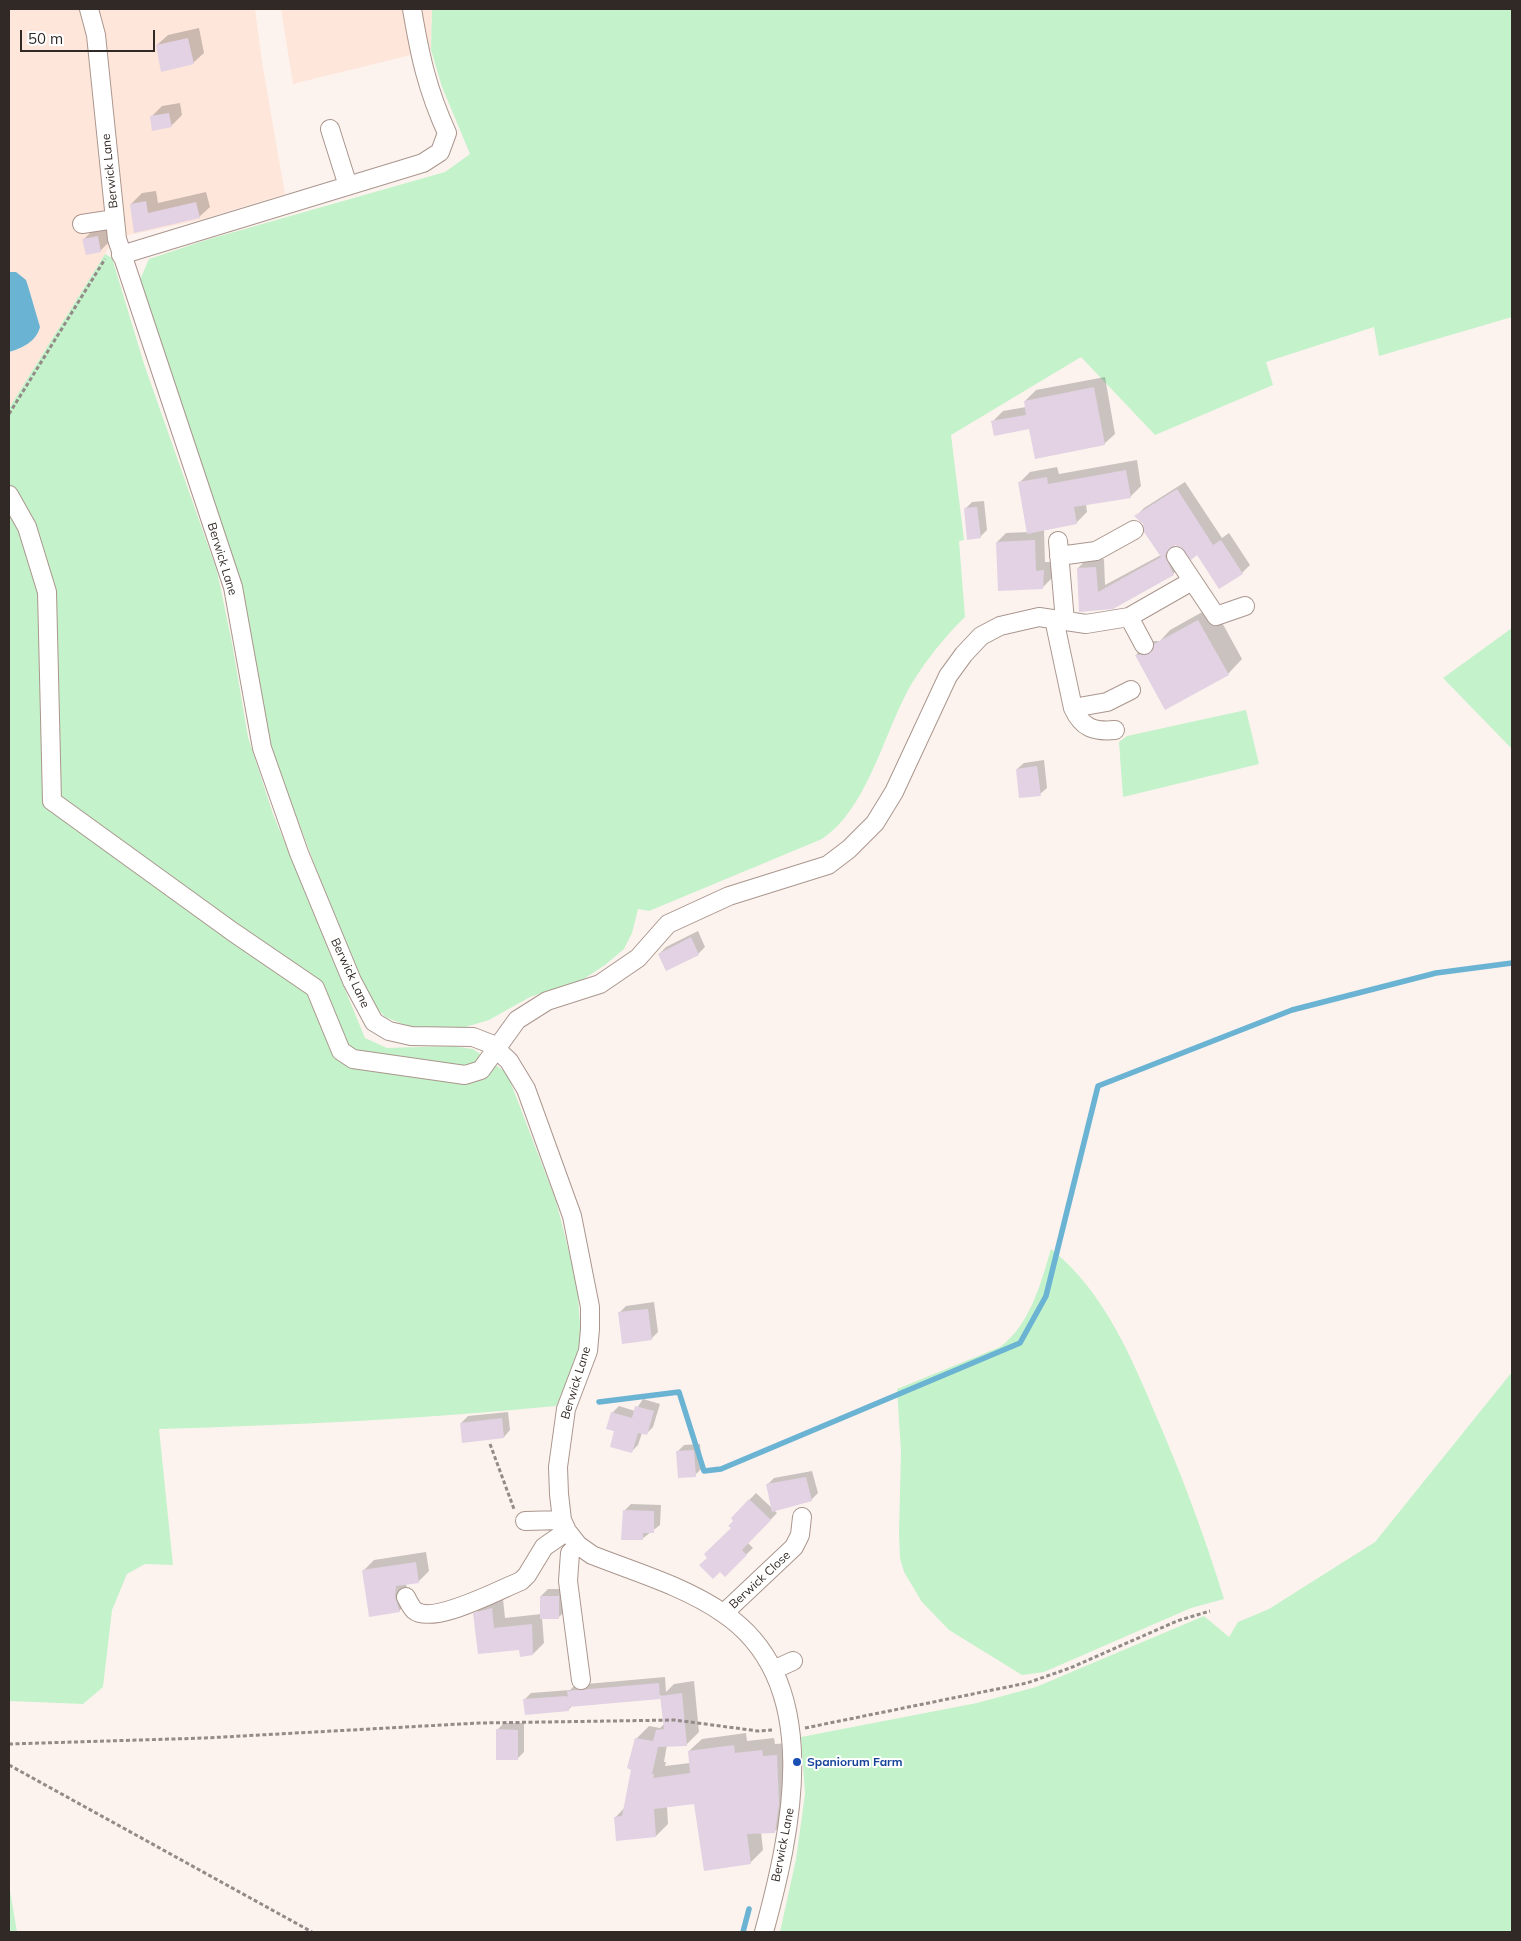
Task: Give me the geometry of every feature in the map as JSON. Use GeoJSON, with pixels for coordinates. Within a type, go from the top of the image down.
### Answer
{"type":"FeatureCollection","features":[{"type":"Feature","properties":{"kind":"street","name":"Berwick Lane"},"geometry":{"type":"LineString","coordinates":[[89,9],[96,34],[119,247],[233,587],[262,748],[299,853],[352,981],[374,1022],[389,1031],[411,1036],[473,1037],[491,1044],[497,1049],[509,1061],[526,1089],[569,1207],[590,1307],[588,1350],[566,1409],[561,1440],[558,1467],[565,1525],[578,1545],[592,1555],[694,1596],[724,1613],[752,1639],[773,1670],[783,1694],[791,1728],[793,1776],[789,1822],[764,1932]]}},
{"type":"Feature","properties":{"kind":"street"},"geometry":{"type":"LineString","coordinates":[[119,247],[348,186],[423,163],[440,152],[447,133],[430,96],[420,56],[412,9]]}},
{"type":"Feature","properties":{"kind":"street"},"geometry":{"type":"LineString","coordinates":[[330,129],[348,186]]}},
{"type":"Feature","properties":{"kind":"street"},"geometry":{"type":"LineString","coordinates":[[82,224],[115,219]]}},
{"type":"Feature","properties":{"kind":"street"},"geometry":{"type":"LineString","coordinates":[[9,495],[27,527],[47,592],[52,801],[233,932],[315,988],[341,1051],[354,1059],[465,1075],[481,1070],[497,1049],[506,1032],[517,1020],[547,1001],[600,984],[638,958],[668,924],[729,896],[828,865],[849,849],[875,823],[894,792],[948,676],[964,654],[981,636],[1000,626],[1039,617],[1086,624],[1129,617],[1192,581]]}},
{"type":"Feature","properties":{"kind":"street"},"geometry":{"type":"LineString","coordinates":[[1115,730],[1093,730],[1084,726],[1073,708],[1059,620],[1058,548],[1096,551],[1134,530]]}},
{"type":"Feature","properties":{"kind":"street"},"geometry":{"type":"LineString","coordinates":[[1176,556],[1216,616],[1245,606]]}},
{"type":"Feature","properties":{"kind":"street"},"geometry":{"type":"LineString","coordinates":[[1129,617],[1144,645]]}},
{"type":"Feature","properties":{"kind":"street"},"geometry":{"type":"LineString","coordinates":[[1073,708],[1107,702],[1131,690]]}},
{"type":"Feature","properties":{"kind":"street","name":"Berwick Close"},"geometry":{"type":"LineString","coordinates":[[724,1613],[794,1547],[800,1536],[802,1517]]}},
{"type":"Feature","properties":{"kind":"street"},"geometry":{"type":"LineString","coordinates":[[525,1521],[565,1525]]}},
{"type":"Feature","properties":{"kind":"street"},"geometry":{"type":"LineString","coordinates":[[406,1597],[415,1610],[424,1614],[439,1614],[520,1581],[527,1574],[544,1547],[565,1525]]}},
{"type":"Feature","properties":{"kind":"street"},"geometry":{"type":"LineString","coordinates":[[578,1545],[570,1553],[568,1581],[580,1680]]}},
{"type":"Feature","properties":{"kind":"street"},"geometry":{"type":"LineString","coordinates":[[773,1670],[793,1661]]}},
{"type":"Feature","properties":{"kind":"path"},"geometry":{"type":"LineString","coordinates":[[9,414],[119,247]]}},
{"type":"Feature","properties":{"kind":"path"},"geometry":{"type":"LineString","coordinates":[[490,1444],[518,1521],[525,1521]]}},
{"type":"Feature","properties":{"kind":"path"},"geometry":{"type":"LineString","coordinates":[[9,1744],[205,1738],[489,1722],[675,1720],[758,1731],[791,1728],[804,1729],[1027,1683],[1070,1668],[1177,1621],[1210,1611]]}},
{"type":"Feature","properties":{"kind":"path"},"geometry":{"type":"LineString","coordinates":[[9,1766],[312,1932]]}},
{"type":"Feature","properties":{"kind":"shaded area"},"geometry":{"type":"Polygon","coordinates":[[[9,9],[255,9],[262,62],[285,194],[200,220],[115,238],[9,408],[9,9]]]}},
{"type":"Feature","properties":{"kind":"shaded area"},"geometry":{"type":"Polygon","coordinates":[[[281,9],[432,9],[431,50],[293,84],[281,9]]]}},
{"type":"Feature","properties":{"kind":"green space"},"geometry":{"type":"Polygon","coordinates":[[[432,9],[1512,9],[1512,317],[1379,356],[1374,327],[1266,362],[1273,385],[1155,435],[1081,357],[951,435],[964,540],[959,541],[965,617],[932,654],[910,686],[871,774],[850,811],[837,826],[822,839],[649,911],[638,909],[632,933],[624,949],[605,965],[582,980],[530,997],[489,1020],[462,1028],[413,1028],[385,1017],[364,995],[270,747],[243,592],[139,282],[149,259],[206,240],[445,172],[470,154],[442,87],[431,50],[432,9]]]}},
{"type":"Feature","properties":{"kind":"green space"},"geometry":{"type":"Polygon","coordinates":[[[105,254],[112,258],[144,364],[217,571],[232,643],[248,737],[273,814],[365,1038],[387,1048],[452,1046],[473,1049],[507,1073],[556,1201],[577,1283],[581,1339],[574,1367],[556,1406],[358,1421],[159,1429],[173,1565],[145,1564],[127,1574],[112,1610],[103,1687],[83,1704],[9,1701],[9,408],[105,254]]]}},
{"type":"Feature","properties":{"kind":"green space"},"geometry":{"type":"Polygon","coordinates":[[[1512,628],[1512,749],[1443,678],[1512,628]]]}},
{"type":"Feature","properties":{"kind":"green space"},"geometry":{"type":"Polygon","coordinates":[[[1246,710],[1259,764],[1123,797],[1119,742],[1127,736],[1246,710]]]}},
{"type":"Feature","properties":{"kind":"green space"},"geometry":{"type":"Polygon","coordinates":[[[1051,1249],[1070,1267],[1103,1307],[1128,1353],[1186,1489],[1224,1599],[1191,1608],[1044,1672],[1022,1675],[949,1630],[922,1602],[904,1572],[900,1558],[899,1533],[901,1452],[897,1389],[1000,1347],[1010,1338],[1027,1315],[1033,1303],[1051,1249]]]}},
{"type":"Feature","properties":{"kind":"green space"},"geometry":{"type":"Polygon","coordinates":[[[1512,1372],[1512,1932],[780,1932],[796,1859],[805,1794],[801,1737],[977,1703],[1036,1687],[1204,1616],[1229,1637],[1238,1622],[1269,1609],[1375,1542],[1512,1372]]]}},
{"type":"Feature","properties":{"kind":"green space"},"geometry":{"type":"Polygon","coordinates":[[[9,1885],[17,1932],[9,1932],[9,1885]]]}},
{"type":"Feature","properties":{"kind":"water"},"geometry":{"type":"Polygon","coordinates":[[[9,272],[16,272],[26,280],[40,327],[32,340],[9,352],[9,272]]]}},
{"type":"Feature","properties":{"kind":"building"},"geometry":{"type":"Polygon","coordinates":[[[188,38],[194,64],[161,72],[156,45],[188,38]]]}},
{"type":"Feature","properties":{"kind":"building"},"geometry":{"type":"Polygon","coordinates":[[[169,113],[172,127],[152,131],[150,116],[169,113]]]}},
{"type":"Feature","properties":{"kind":"building"},"geometry":{"type":"Polygon","coordinates":[[[146,201],[148,213],[196,202],[200,218],[134,233],[130,204],[146,201]]]}},
{"type":"Feature","properties":{"kind":"building"},"geometry":{"type":"Polygon","coordinates":[[[98,236],[101,252],[86,255],[82,239],[98,236]]]}},
{"type":"Feature","properties":{"kind":"building"},"geometry":{"type":"Polygon","coordinates":[[[1094,387],[1105,445],[1035,459],[1029,429],[994,436],[991,421],[1026,415],[1024,401],[1094,387]]]}},
{"type":"Feature","properties":{"kind":"building"},"geometry":{"type":"Polygon","coordinates":[[[1126,470],[1131,498],[1074,507],[1077,524],[1027,534],[1018,482],[1047,477],[1048,484],[1126,470]]]}},
{"type":"Feature","properties":{"kind":"building"},"geometry":{"type":"Polygon","coordinates":[[[1177,489],[1213,545],[1221,540],[1243,574],[1219,589],[1197,555],[1191,560],[1181,547],[1175,545],[1167,551],[1165,556],[1174,575],[1113,609],[1079,612],[1077,568],[1096,567],[1098,592],[1161,557],[1144,532],[1143,524],[1134,516],[1177,489]]]}},
{"type":"Feature","properties":{"kind":"building"},"geometry":{"type":"Polygon","coordinates":[[[977,507],[981,538],[967,540],[964,508],[977,507]]]}},
{"type":"Feature","properties":{"kind":"building"},"geometry":{"type":"Polygon","coordinates":[[[1035,540],[1036,571],[1044,570],[1043,589],[998,591],[996,542],[1035,540]]]}},
{"type":"Feature","properties":{"kind":"building"},"geometry":{"type":"Polygon","coordinates":[[[1198,620],[1229,675],[1165,710],[1135,655],[1149,654],[1154,644],[1198,620]]]}},
{"type":"Feature","properties":{"kind":"building"},"geometry":{"type":"Polygon","coordinates":[[[1037,766],[1041,796],[1019,798],[1016,769],[1037,766]]]}},
{"type":"Feature","properties":{"kind":"building"},"geometry":{"type":"Polygon","coordinates":[[[691,937],[699,955],[666,971],[658,954],[691,937]]]}},
{"type":"Feature","properties":{"kind":"building"},"geometry":{"type":"Polygon","coordinates":[[[648,1309],[652,1340],[622,1344],[618,1312],[648,1309]]]}},
{"type":"Feature","properties":{"kind":"building"},"geometry":{"type":"Polygon","coordinates":[[[635,1406],[654,1411],[647,1435],[638,1433],[632,1453],[610,1447],[614,1431],[606,1429],[611,1412],[632,1418],[635,1406]]]}},
{"type":"Feature","properties":{"kind":"building"},"geometry":{"type":"Polygon","coordinates":[[[502,1418],[504,1438],[462,1443],[460,1423],[502,1418]]]}},
{"type":"Feature","properties":{"kind":"building"},"geometry":{"type":"Polygon","coordinates":[[[694,1450],[696,1477],[678,1478],[676,1451],[694,1450]]]}},
{"type":"Feature","properties":{"kind":"building"},"geometry":{"type":"Polygon","coordinates":[[[806,1477],[812,1501],[772,1512],[766,1484],[806,1477]]]}},
{"type":"Feature","properties":{"kind":"building"},"geometry":{"type":"Polygon","coordinates":[[[749,1499],[771,1520],[742,1550],[747,1555],[725,1577],[720,1572],[713,1579],[699,1565],[707,1558],[704,1554],[731,1528],[728,1526],[733,1521],[731,1518],[749,1499]]]}},
{"type":"Feature","properties":{"kind":"building"},"geometry":{"type":"Polygon","coordinates":[[[623,1510],[654,1511],[654,1533],[643,1533],[643,1540],[621,1540],[623,1510]]]}},
{"type":"Feature","properties":{"kind":"building"},"geometry":{"type":"Polygon","coordinates":[[[416,1562],[419,1583],[396,1586],[395,1597],[400,1612],[369,1617],[362,1570],[416,1562]]]}},
{"type":"Feature","properties":{"kind":"building"},"geometry":{"type":"Polygon","coordinates":[[[540,1596],[559,1596],[559,1619],[540,1619],[540,1596]]]}},
{"type":"Feature","properties":{"kind":"building"},"geometry":{"type":"Polygon","coordinates":[[[492,1608],[494,1628],[532,1624],[533,1655],[520,1657],[519,1650],[478,1654],[473,1613],[492,1608]]]}},
{"type":"Feature","properties":{"kind":"building"},"geometry":{"type":"Polygon","coordinates":[[[659,1683],[660,1699],[569,1707],[569,1711],[525,1715],[523,1699],[567,1696],[568,1698],[567,1691],[659,1683]]]}},
{"type":"Feature","properties":{"kind":"building"},"geometry":{"type":"Polygon","coordinates":[[[682,1693],[687,1746],[658,1747],[652,1774],[654,1774],[653,1778],[690,1773],[688,1751],[734,1745],[735,1753],[762,1750],[763,1756],[777,1755],[779,1804],[775,1833],[747,1834],[751,1864],[704,1871],[694,1804],[654,1809],[656,1837],[616,1841],[614,1817],[622,1816],[631,1770],[627,1768],[635,1738],[653,1741],[656,1730],[664,1729],[660,1696],[682,1693]]]}},
{"type":"Feature","properties":{"kind":"building"},"geometry":{"type":"Polygon","coordinates":[[[496,1729],[518,1730],[518,1760],[496,1760],[496,1729]]]}},
{"type":"Feature","properties":{"kind":"waterway"},"geometry":{"type":"LineString","coordinates":[[599,1402],[679,1392],[704,1471],[721,1469],[1020,1343],[1046,1296],[1098,1086],[1292,1010],[1436,973],[1512,963]]}},
{"type":"Feature","properties":{"kind":"waterway"},"geometry":{"type":"LineString","coordinates":[[743,1932],[749,1909]]}},
{"type":"Feature","properties":{"kind":"place","name":"Spaniorum Farm"},"geometry":{"type":"Point","coordinates":[797,1762]}}]}
